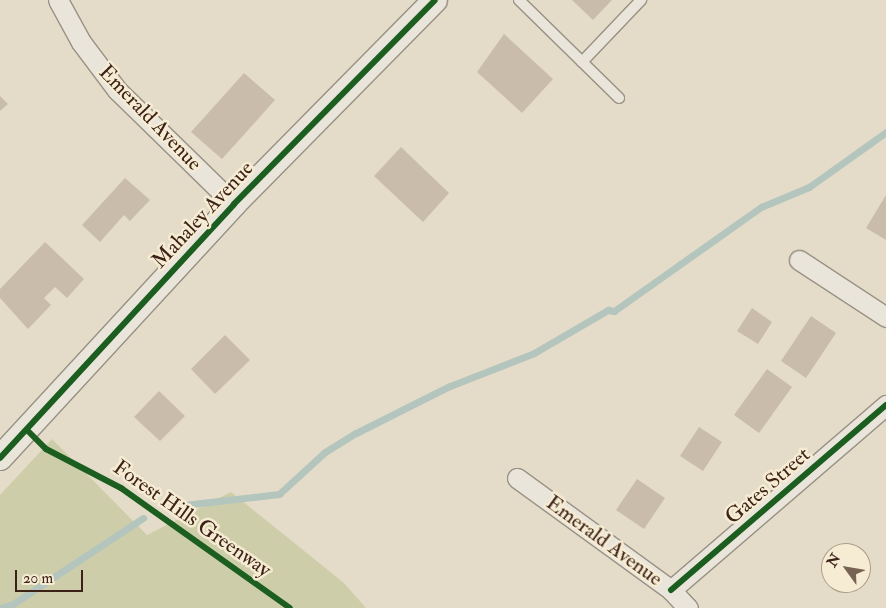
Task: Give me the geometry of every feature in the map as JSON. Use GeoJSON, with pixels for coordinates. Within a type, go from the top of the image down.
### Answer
{"type":"FeatureCollection","features":[{"type":"Feature","properties":{"kind":"street","name":"Emerald Avenue"},"geometry":{"type":"LineString","coordinates":[[58,0],[81,42],[118,90],[234,204]]}},
{"type":"Feature","properties":{"kind":"street","name":"Mahaley Avenue"},"geometry":{"type":"LineString","coordinates":[[0,458],[234,204],[435,0]]}},
{"type":"Feature","properties":{"kind":"street"},"geometry":{"type":"LineString","coordinates":[[799,260],[886,317]]}},
{"type":"Feature","properties":{"kind":"street","name":"Gates Street"},"geometry":{"type":"LineString","coordinates":[[671,590],[886,405]]}},
{"type":"Feature","properties":{"kind":"street","name":"Emerald Avenue"},"geometry":{"type":"LineString","coordinates":[[517,478],[671,590],[688,608]]}},
{"type":"Feature","properties":{"kind":"lane"},"geometry":{"type":"LineString","coordinates":[[519,0],[619,98]]}},
{"type":"Feature","properties":{"kind":"lane"},"geometry":{"type":"LineString","coordinates":[[582,62],[641,0]]}},
{"type":"Feature","properties":{"kind":"green space"},"geometry":{"type":"Polygon","coordinates":[[[52,439],[147,535],[231,492],[344,583],[366,608],[0,608],[0,495],[52,439]]]}},
{"type":"Feature","properties":{"kind":"building"},"geometry":{"type":"Polygon","coordinates":[[[572,0],[612,0],[593,20],[572,0]]]}},
{"type":"Feature","properties":{"kind":"building"},"geometry":{"type":"Polygon","coordinates":[[[504,34],[553,79],[522,113],[477,72],[504,34]]]}},
{"type":"Feature","properties":{"kind":"building"},"geometry":{"type":"Polygon","coordinates":[[[244,73],[275,100],[222,159],[191,132],[244,73]]]}},
{"type":"Feature","properties":{"kind":"building"},"geometry":{"type":"Polygon","coordinates":[[[0,96],[8,104],[0,111],[0,96]]]}},
{"type":"Feature","properties":{"kind":"building"},"geometry":{"type":"Polygon","coordinates":[[[401,147],[449,193],[423,222],[374,176],[401,147]]]}},
{"type":"Feature","properties":{"kind":"building"},"geometry":{"type":"Polygon","coordinates":[[[125,178],[150,200],[130,221],[124,215],[100,242],[82,225],[125,178]]]}},
{"type":"Feature","properties":{"kind":"building"},"geometry":{"type":"Polygon","coordinates":[[[886,195],[886,240],[866,228],[886,195]]]}},
{"type":"Feature","properties":{"kind":"building"},"geometry":{"type":"Polygon","coordinates":[[[45,242],[84,279],[67,298],[55,287],[44,298],[51,305],[28,329],[0,298],[0,289],[45,242]]]}},
{"type":"Feature","properties":{"kind":"building"},"geometry":{"type":"Polygon","coordinates":[[[752,308],[772,322],[758,344],[737,331],[752,308]]]}},
{"type":"Feature","properties":{"kind":"building"},"geometry":{"type":"Polygon","coordinates":[[[811,316],[836,333],[806,378],[781,361],[811,316]]]}},
{"type":"Feature","properties":{"kind":"building"},"geometry":{"type":"Polygon","coordinates":[[[225,335],[250,360],[215,394],[191,369],[225,335]]]}},
{"type":"Feature","properties":{"kind":"building"},"geometry":{"type":"Polygon","coordinates":[[[767,369],[792,387],[759,433],[734,415],[767,369]]]}},
{"type":"Feature","properties":{"kind":"building"},"geometry":{"type":"Polygon","coordinates":[[[159,391],[185,416],[160,441],[134,417],[159,391]]]}},
{"type":"Feature","properties":{"kind":"building"},"geometry":{"type":"Polygon","coordinates":[[[699,427],[722,442],[703,471],[680,456],[699,427]]]}},
{"type":"Feature","properties":{"kind":"building"},"geometry":{"type":"Polygon","coordinates":[[[637,479],[665,498],[644,529],[616,510],[637,479]]]}},
{"type":"Feature","properties":{"kind":"waterway"},"geometry":{"type":"LineString","coordinates":[[175,506],[279,494],[325,452],[356,433],[450,386],[534,353],[608,310],[614,311],[761,207],[809,187],[886,132]]}},
{"type":"Feature","properties":{"kind":"waterway"},"geometry":{"type":"LineString","coordinates":[[0,608],[13,604],[143,518]]}},
{"type":"Feature","properties":{"kind":"cycle path"},"geometry":{"type":"LineString","coordinates":[[0,458],[234,204],[435,0]]}},
{"type":"Feature","properties":{"kind":"cycle path"},"geometry":{"type":"LineString","coordinates":[[671,590],[886,405]]}},
{"type":"Feature","properties":{"kind":"cycle path","name":"Forest Hills Greenway"},"geometry":{"type":"LineString","coordinates":[[27,430],[46,449],[121,488],[290,608]]}}]}
